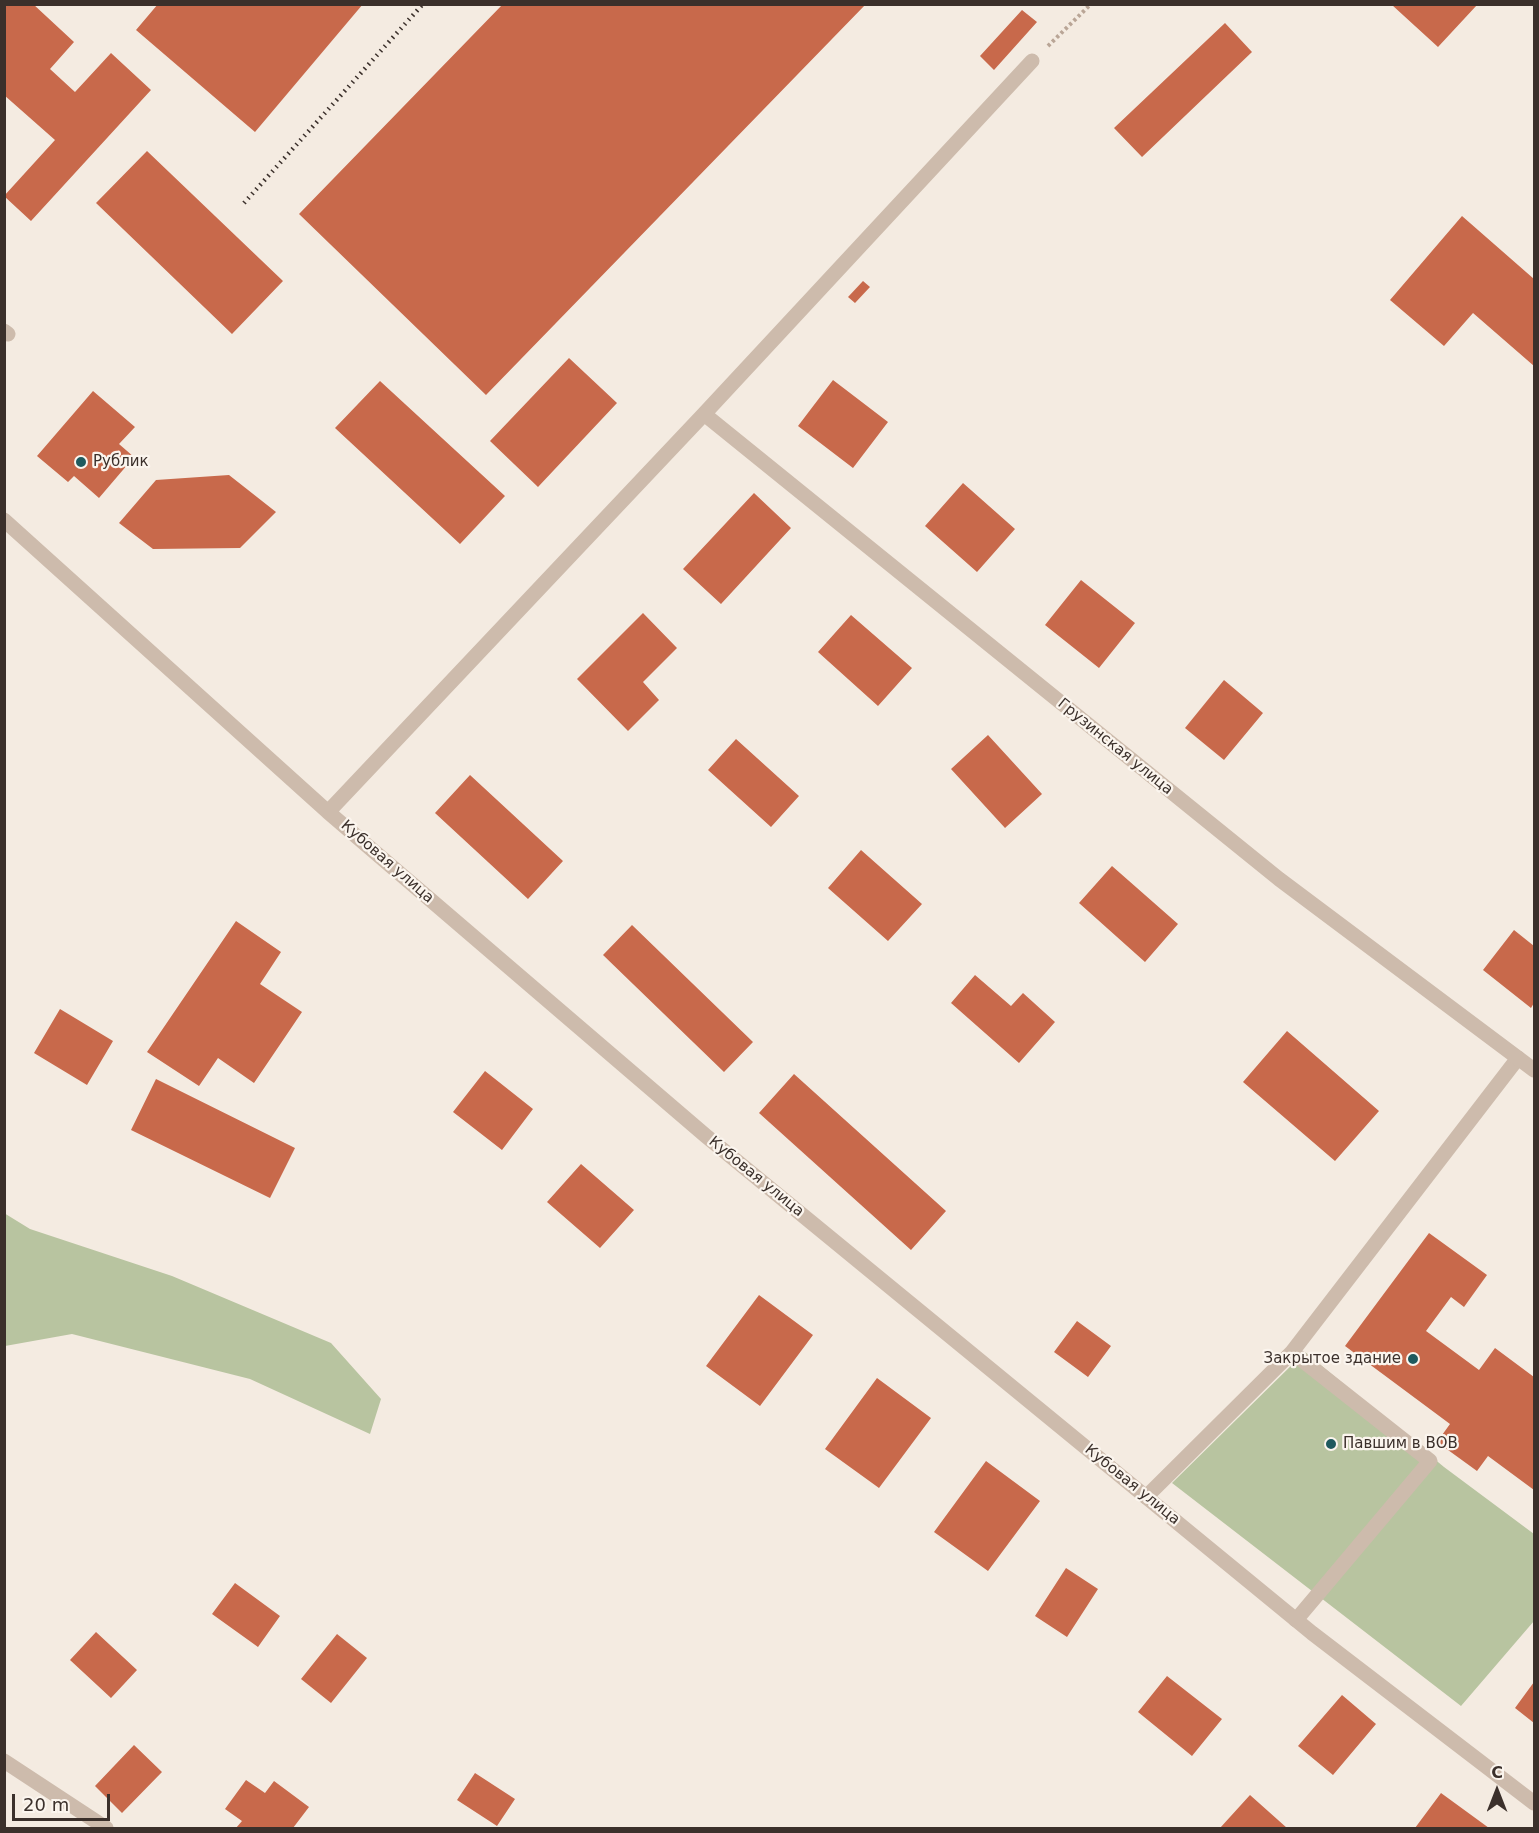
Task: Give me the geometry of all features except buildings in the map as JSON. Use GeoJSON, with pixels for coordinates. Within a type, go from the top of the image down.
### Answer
{"type":"FeatureCollection","features":[{"type":"Feature","properties":{"kind":"street"},"geometry":{"type":"LineString","coordinates":[[328,812],[704,414],[1032,61]]}},
{"type":"Feature","properties":{"kind":"street","name":"Грузинская улица"},"geometry":{"type":"LineString","coordinates":[[704,414],[1279,879],[1534,1070]]}},
{"type":"Feature","properties":{"kind":"street","name":"Кубовая улица"},"geometry":{"type":"LineString","coordinates":[[4,520],[328,812],[706,1136],[1296,1620],[1534,1803]]}},
{"type":"Feature","properties":{"kind":"street"},"geometry":{"type":"LineString","coordinates":[[1146,1497],[1292,1352],[1518,1058]]}},
{"type":"Feature","properties":{"kind":"street"},"geometry":{"type":"LineString","coordinates":[[1292,1352],[1430,1461],[1296,1620]]}},
{"type":"Feature","properties":{"kind":"street"},"geometry":{"type":"LineString","coordinates":[[4,1761],[106,1828]]}},
{"type":"Feature","properties":{"kind":"path"},"geometry":{"type":"LineString","coordinates":[[1032,61],[1091,4]]}},
{"type":"Feature","properties":{"kind":"green space"},"geometry":{"type":"Polygon","coordinates":[[[4,1213],[30,1229],[172,1276],[331,1343],[381,1399],[370,1434],[250,1379],[72,1334],[5,1346],[4,1213]]]}},
{"type":"Feature","properties":{"kind":"green space"},"geometry":{"type":"Polygon","coordinates":[[[1305,1352],[1444,1467],[1534,1534],[1534,1621],[1461,1706],[1172,1483],[1305,1352]]]}},
{"type":"Feature","properties":{"kind":"railway"},"geometry":{"type":"LineString","coordinates":[[244,203],[423,4]]}},
{"type":"Feature","properties":{"kind":"place","name":"Рублик"},"geometry":{"type":"Point","coordinates":[81,462]}},
{"type":"Feature","properties":{"kind":"place","name":"Закрытое здание"},"geometry":{"type":"Point","coordinates":[1413,1359]}},
{"type":"Feature","properties":{"kind":"place","name":"Павшим в ВОВ"},"geometry":{"type":"Point","coordinates":[1331,1444]}}]}
